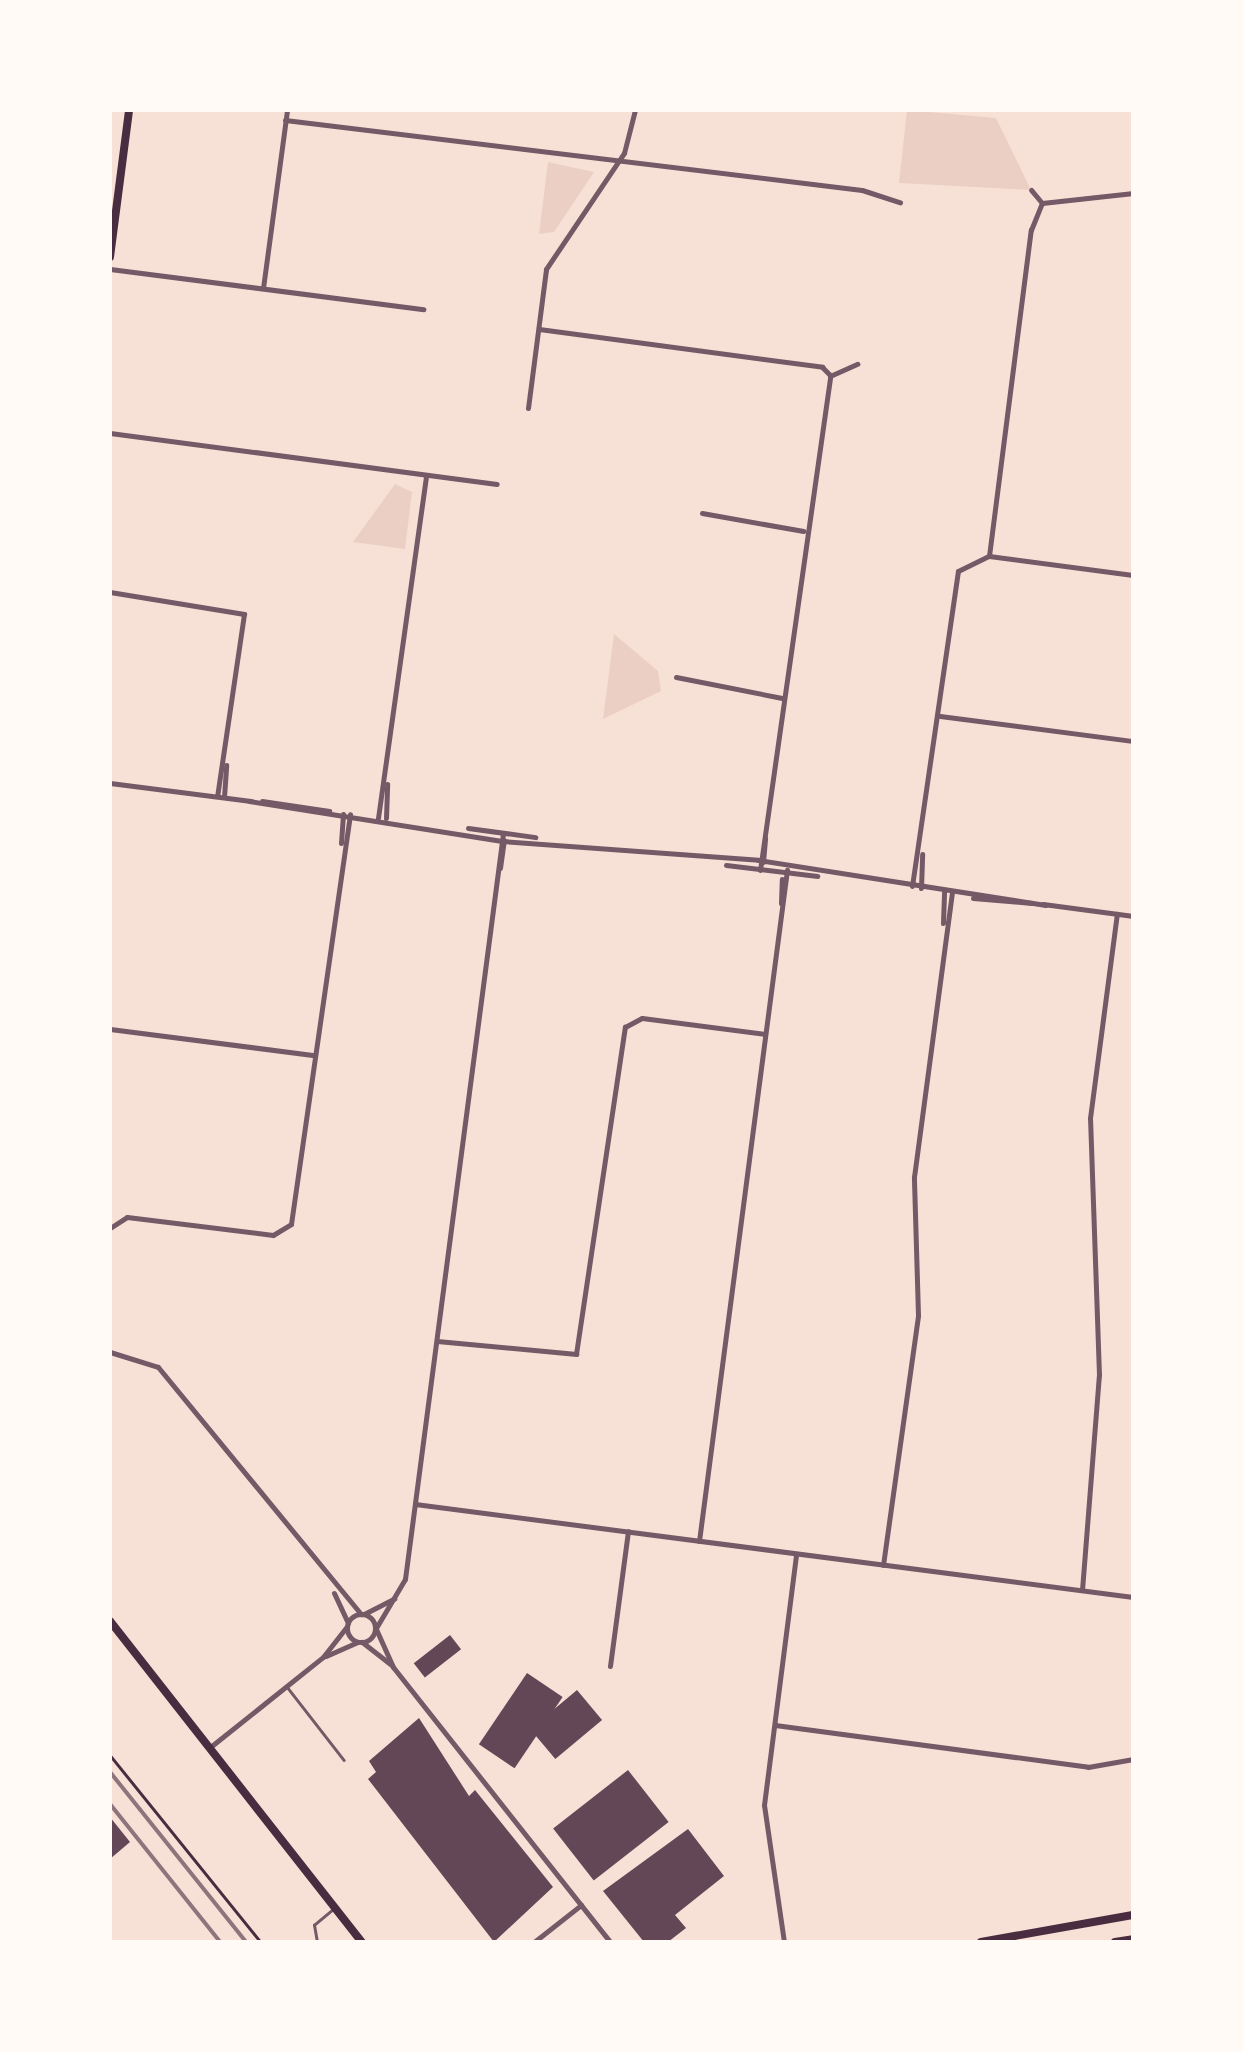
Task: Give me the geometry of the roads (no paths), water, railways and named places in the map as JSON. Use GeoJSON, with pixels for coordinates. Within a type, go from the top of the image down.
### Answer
{"type":"FeatureCollection","features":[{"type":"Feature","properties":{"kind":"main road"},"geometry":{"type":"LineString","coordinates":[[110,253],[129,110]]}},
{"type":"Feature","properties":{"kind":"main road"},"geometry":{"type":"LineString","coordinates":[[110,1622],[362,1942]]}},
{"type":"Feature","properties":{"kind":"main road"},"geometry":{"type":"LineString","coordinates":[[981,1942],[1133,1915]]}},
{"type":"Feature","properties":{"kind":"main road"},"geometry":{"type":"LineString","coordinates":[[1116,1942],[1133,1939]]}},
{"type":"Feature","properties":{"kind":"street"},"geometry":{"type":"LineString","coordinates":[[262,288],[286,110]]}},
{"type":"Feature","properties":{"kind":"street"},"geometry":{"type":"LineString","coordinates":[[528,408],[546,269],[620,159],[635,110]]}},
{"type":"Feature","properties":{"kind":"street"},"geometry":{"type":"LineString","coordinates":[[285,120],[620,159],[900,202]]}},
{"type":"Feature","properties":{"kind":"street"},"geometry":{"type":"LineString","coordinates":[[1031,190],[1042,202]]}},
{"type":"Feature","properties":{"kind":"street"},"geometry":{"type":"LineString","coordinates":[[1042,202],[1133,193]]}},
{"type":"Feature","properties":{"kind":"street"},"geometry":{"type":"LineString","coordinates":[[989,556],[1042,202]]}},
{"type":"Feature","properties":{"kind":"street"},"geometry":{"type":"LineString","coordinates":[[110,269],[423,309]]}},
{"type":"Feature","properties":{"kind":"street"},"geometry":{"type":"LineString","coordinates":[[539,329],[822,367],[830,376]]}},
{"type":"Feature","properties":{"kind":"street"},"geometry":{"type":"LineString","coordinates":[[830,376],[857,364]]}},
{"type":"Feature","properties":{"kind":"street"},"geometry":{"type":"LineString","coordinates":[[760,870],[803,531],[830,376]]}},
{"type":"Feature","properties":{"kind":"street"},"geometry":{"type":"LineString","coordinates":[[110,433],[496,484]]}},
{"type":"Feature","properties":{"kind":"street"},"geometry":{"type":"LineString","coordinates":[[382,818],[426,475]]}},
{"type":"Feature","properties":{"kind":"street"},"geometry":{"type":"LineString","coordinates":[[702,513],[803,531]]}},
{"type":"Feature","properties":{"kind":"street"},"geometry":{"type":"LineString","coordinates":[[920,888],[922,846],[958,571],[989,556],[1133,574]]}},
{"type":"Feature","properties":{"kind":"street"},"geometry":{"type":"LineString","coordinates":[[110,592],[244,614],[220,797]]}},
{"type":"Feature","properties":{"kind":"street"},"geometry":{"type":"LineString","coordinates":[[676,677],[782,698]]}},
{"type":"Feature","properties":{"kind":"street"},"geometry":{"type":"LineString","coordinates":[[940,716],[1133,741]]}},
{"type":"Feature","properties":{"kind":"street"},"geometry":{"type":"LineString","coordinates":[[110,782],[466,829],[502,838],[536,838],[718,862],[785,878],[826,876]]}},
{"type":"Feature","properties":{"kind":"street"},"geometry":{"type":"LineString","coordinates":[[110,1228],[127,1217],[286,1230],[346,814]]}},
{"type":"Feature","properties":{"kind":"street"},"geometry":{"type":"LineString","coordinates":[[323,1658],[360,1642],[376,1629],[397,1598],[437,1340],[502,838]]}},
{"type":"Feature","properties":{"kind":"street"},"geometry":{"type":"LineString","coordinates":[[912,887],[922,846]]}},
{"type":"Feature","properties":{"kind":"street"},"geometry":{"type":"LineString","coordinates":[[718,862],[761,860],[826,876],[1133,916]]}},
{"type":"Feature","properties":{"kind":"street"},"geometry":{"type":"LineString","coordinates":[[699,1541],[786,868]]}},
{"type":"Feature","properties":{"kind":"street"},"geometry":{"type":"LineString","coordinates":[[883,1565],[918,1316],[914,1177],[948,892]]}},
{"type":"Feature","properties":{"kind":"street"},"geometry":{"type":"LineString","coordinates":[[1082,1590],[1099,1375],[1090,1118],[1117,914]]}},
{"type":"Feature","properties":{"kind":"street"},"geometry":{"type":"LineString","coordinates":[[437,1340],[576,1354],[624,1027],[642,1018],[764,1034]]}},
{"type":"Feature","properties":{"kind":"street"},"geometry":{"type":"LineString","coordinates":[[110,1029],[314,1055]]}},
{"type":"Feature","properties":{"kind":"street"},"geometry":{"type":"LineString","coordinates":[[110,1352],[158,1367],[333,1590],[376,1629],[393,1666],[610,1942]]}},
{"type":"Feature","properties":{"kind":"street"},"geometry":{"type":"LineString","coordinates":[[414,1504],[1133,1597]]}},
{"type":"Feature","properties":{"kind":"street"},"geometry":{"type":"LineString","coordinates":[[610,1666],[628,1532]]}},
{"type":"Feature","properties":{"kind":"street"},"geometry":{"type":"LineString","coordinates":[[784,1942],[764,1822],[796,1554]]}},
{"type":"Feature","properties":{"kind":"street"},"geometry":{"type":"LineString","coordinates":[[333,1590],[360,1642],[393,1666]]}},
{"type":"Feature","properties":{"kind":"street"},"geometry":{"type":"LineString","coordinates":[[209,1748],[323,1658],[348,1625],[397,1598]]}},
{"type":"Feature","properties":{"kind":"street"},"geometry":{"type":"LineString","coordinates":[[775,1726],[1088,1767],[1133,1759]]}},
{"type":"Feature","properties":{"kind":"street"},"geometry":{"type":"LineString","coordinates":[[534,1942],[582,1904]]}},
{"type":"Feature","properties":{"kind":"lane"},"geometry":{"type":"LineString","coordinates":[[287,1687],[344,1760]]}},
{"type":"Feature","properties":{"kind":"lane"},"geometry":{"type":"LineString","coordinates":[[317,1942],[314,1925],[334,1907]]}},
{"type":"Feature","properties":{"kind":"railway"},"geometry":{"type":"LineString","coordinates":[[110,1772],[246,1942]]}},
{"type":"Feature","properties":{"kind":"railway"},"geometry":{"type":"LineString","coordinates":[[110,1804],[220,1942]]}}]}
